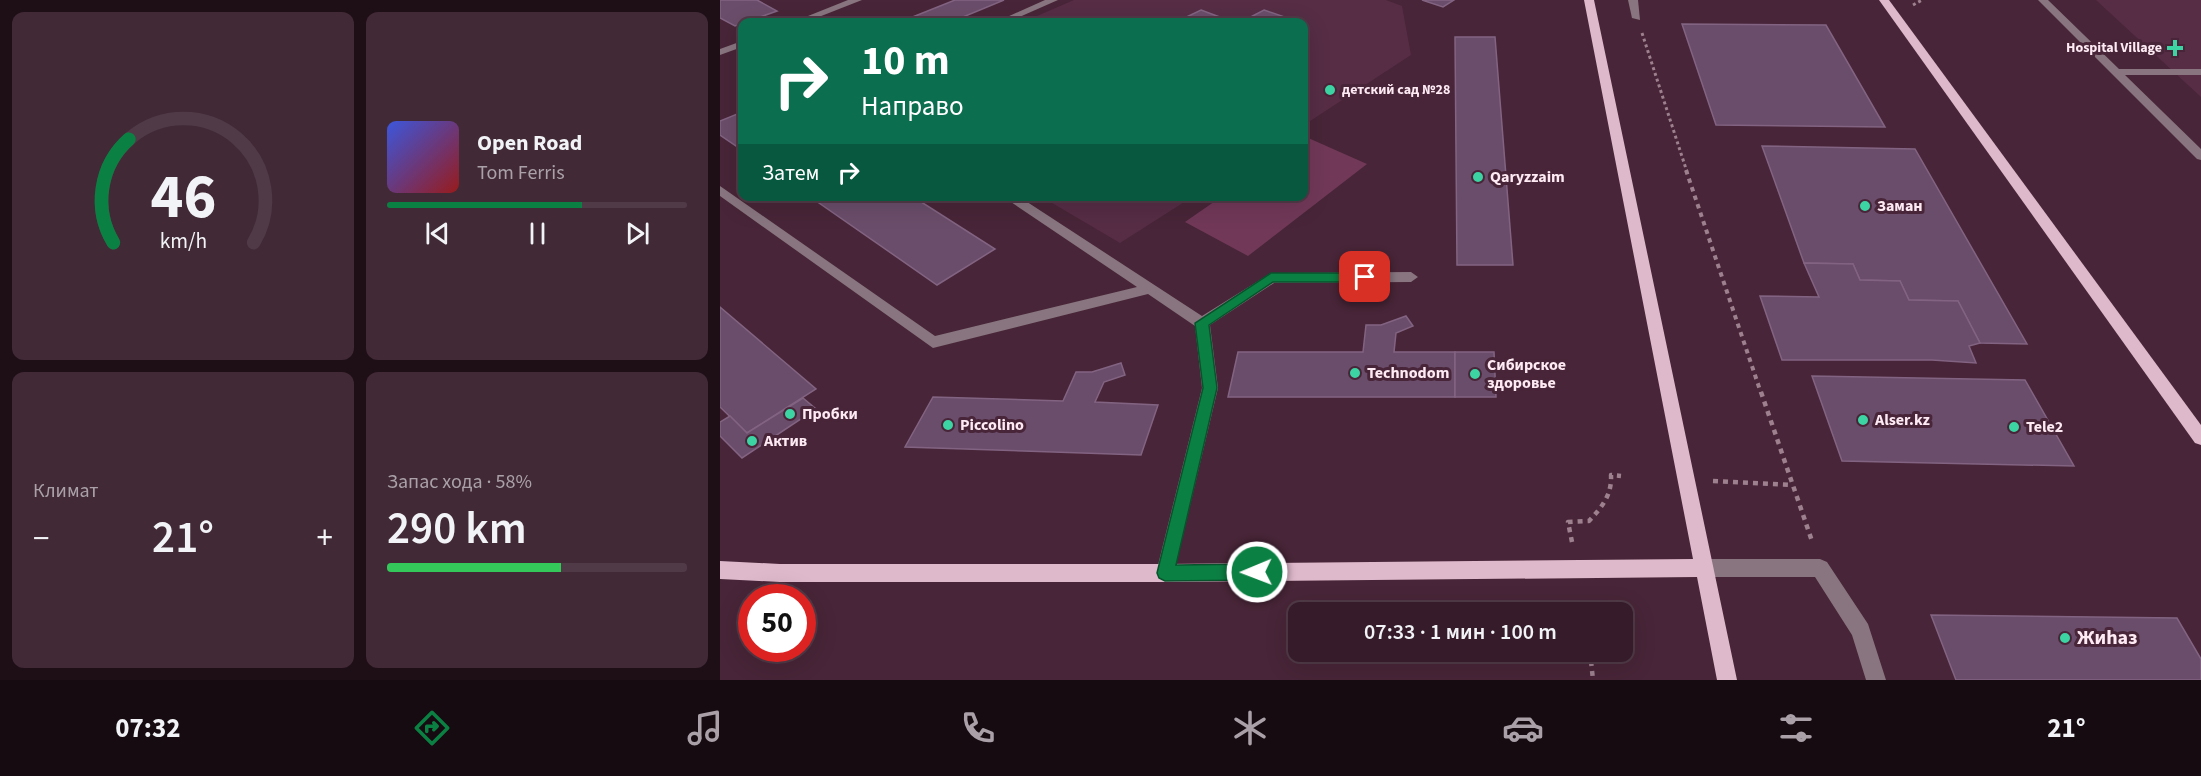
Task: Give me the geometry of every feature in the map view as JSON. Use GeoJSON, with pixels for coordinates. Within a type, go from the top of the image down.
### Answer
{"type":"FeatureCollection","features":[{"type":"Feature","properties":{"kind":"main road"},"geometry":{"type":"LineString","coordinates":[[1589,0],[1727,680]]}},
{"type":"Feature","properties":{"kind":"main road"},"geometry":{"type":"LineString","coordinates":[[1884,0],[2201,438]]}},
{"type":"Feature","properties":{"kind":"main road"},"geometry":{"type":"LineString","coordinates":[[720,570],[780,573],[1165,573],[1704,568]]}},
{"type":"Feature","properties":{"kind":"street"},"geometry":{"type":"LineString","coordinates":[[1010,18],[1053,0]]}},
{"type":"Feature","properties":{"kind":"street"},"geometry":{"type":"LineString","coordinates":[[1633,0],[1637,18]]}},
{"type":"Feature","properties":{"kind":"street"},"geometry":{"type":"LineString","coordinates":[[2043,0],[2201,156]]}},
{"type":"Feature","properties":{"kind":"street"},"geometry":{"type":"LineString","coordinates":[[808,18],[849,1]]}},
{"type":"Feature","properties":{"kind":"street"},"geometry":{"type":"LineString","coordinates":[[720,52],[738,45]]}},
{"type":"Feature","properties":{"kind":"street"},"geometry":{"type":"LineString","coordinates":[[2116,72],[2201,72]]}},
{"type":"Feature","properties":{"kind":"street"},"geometry":{"type":"LineString","coordinates":[[720,190],[933,342],[1149,289]]}},
{"type":"Feature","properties":{"kind":"street"},"geometry":{"type":"LineString","coordinates":[[1016,201],[1202,323]]}},
{"type":"Feature","properties":{"kind":"street"},"geometry":{"type":"LineString","coordinates":[[1202,323],[1271,278],[1412,277]]}},
{"type":"Feature","properties":{"kind":"street"},"geometry":{"type":"LineString","coordinates":[[1165,573],[1210,388],[1202,323]]}},
{"type":"Feature","properties":{"kind":"street"},"geometry":{"type":"LineString","coordinates":[[1704,568],[1820,567],[1861,631],[1876,680]]}},
{"type":"Feature","properties":{"kind":"path"},"geometry":{"type":"LineString","coordinates":[[1637,18],[1715,259],[1820,567]]}},
{"type":"Feature","properties":{"kind":"path"},"geometry":{"type":"LineString","coordinates":[[1574,552],[1568,522],[1589,521],[1604,505],[1613,487],[1611,475],[1621,476]]}},
{"type":"Feature","properties":{"kind":"path"},"geometry":{"type":"LineString","coordinates":[[1713,481],[1792,485]]}},
{"type":"Feature","properties":{"kind":"path"},"geometry":{"type":"LineString","coordinates":[[1591,662],[1593,680]]}},
{"type":"Feature","properties":{"kind":"shaded area","name":"детский сад №28"},"geometry":{"type":"Polygon","coordinates":[[[1074,0],[1386,0],[1402,6],[1411,55],[1308,122],[1308,18],[1032,18],[1074,0]]]}},
{"type":"Feature","properties":{"kind":"shaded area","name":"Hospital Village"},"geometry":{"type":"Polygon","coordinates":[[[2096,0],[2201,0],[2201,97],[2096,0]]]}},
{"type":"Feature","properties":{"kind":"shaded area"},"geometry":{"type":"Polygon","coordinates":[[[1308,138],[1367,164],[1248,256],[1185,222],[1215,201],[1308,201],[1308,138]]]}},
{"type":"Feature","properties":{"kind":"shaded area"},"geometry":{"type":"Polygon","coordinates":[[[1049,201],[1186,201],[1120,243],[1049,201]]]}},
{"type":"Feature","properties":{"kind":"building"},"geometry":{"type":"Polygon","coordinates":[[[720,0],[757,0],[777,11],[757,18],[738,18],[738,25],[735,26],[720,18],[720,0]]]}},
{"type":"Feature","properties":{"kind":"building"},"geometry":{"type":"Polygon","coordinates":[[[955,0],[1004,0],[961,18],[910,18],[955,0]]]}},
{"type":"Feature","properties":{"kind":"building"},"geometry":{"type":"Polygon","coordinates":[[[1422,0],[1454,0],[1443,7],[1422,0]]]}},
{"type":"Feature","properties":{"kind":"building"},"geometry":{"type":"Polygon","coordinates":[[[1201,10],[1222,18],[1184,18],[1201,10]]]}},
{"type":"Feature","properties":{"kind":"building"},"geometry":{"type":"Polygon","coordinates":[[[1264,10],[1287,18],[1249,18],[1264,10]]]}},
{"type":"Feature","properties":{"kind":"building"},"geometry":{"type":"Polygon","coordinates":[[[1682,24],[1826,25],[1885,127],[1716,125],[1682,24]]]}},
{"type":"Feature","properties":{"kind":"building"},"geometry":{"type":"Polygon","coordinates":[[[1455,37],[1495,37],[1513,265],[1457,265],[1455,37]]]}},
{"type":"Feature","properties":{"kind":"building"},"geometry":{"type":"Polygon","coordinates":[[[738,114],[738,147],[720,135],[720,121],[738,114]]]}},
{"type":"Feature","properties":{"kind":"building","name":"Заман"},"geometry":{"type":"Polygon","coordinates":[[[1762,146],[1915,149],[2027,344],[1980,343],[1958,301],[1909,300],[1900,281],[1860,280],[1853,264],[1804,263],[1762,146]]]}},
{"type":"Feature","properties":{"kind":"building"},"geometry":{"type":"Polygon","coordinates":[[[816,201],[920,201],[995,249],[937,285],[816,201]]]}},
{"type":"Feature","properties":{"kind":"building"},"geometry":{"type":"Polygon","coordinates":[[[1804,263],[1853,264],[1860,280],[1900,281],[1909,300],[1958,301],[1980,343],[1969,346],[1976,363],[1932,360],[1782,360],[1760,296],[1819,297],[1804,263]]]}},
{"type":"Feature","properties":{"kind":"building"},"geometry":{"type":"Polygon","coordinates":[[[720,307],[816,389],[747,433],[720,407],[720,307]]]}},
{"type":"Feature","properties":{"kind":"building"},"geometry":{"type":"Polygon","coordinates":[[[1406,316],[1413,326],[1396,333],[1394,352],[1455,352],[1455,397],[1228,397],[1238,352],[1363,352],[1366,325],[1381,325],[1406,316]]]}},
{"type":"Feature","properties":{"kind":"building","name":"Сибирское здоровье"},"geometry":{"type":"Polygon","coordinates":[[[1455,352],[1494,352],[1496,397],[1455,397],[1455,352]]]}},
{"type":"Feature","properties":{"kind":"building"},"geometry":{"type":"Polygon","coordinates":[[[1121,363],[1125,375],[1104,382],[1095,402],[1158,405],[1141,455],[905,447],[933,397],[1063,401],[1076,372],[1092,372],[1121,363]]]}},
{"type":"Feature","properties":{"kind":"building"},"geometry":{"type":"Polygon","coordinates":[[[1812,376],[2025,380],[2074,466],[1842,461],[1812,376]]]}},
{"type":"Feature","properties":{"kind":"building"},"geometry":{"type":"Polygon","coordinates":[[[803,398],[816,409],[742,458],[720,436],[720,422],[730,416],[747,433],[803,398]]]}},
{"type":"Feature","properties":{"kind":"building","name":"Жиhаз"},"geometry":{"type":"Polygon","coordinates":[[[1931,615],[2177,618],[2201,659],[2201,680],[1956,680],[1931,615]]]}},
{"type":"Feature","properties":{"kind":"place","name":"Hospital Village"},"geometry":{"type":"Point","coordinates":[2175,48]}},
{"type":"Feature","properties":{"kind":"place","name":"детский сад №28"},"geometry":{"type":"Point","coordinates":[1330,90]}},
{"type":"Feature","properties":{"kind":"place","name":"Qaryzzaim"},"geometry":{"type":"Point","coordinates":[1478,177]}},
{"type":"Feature","properties":{"kind":"place","name":"Заман"},"geometry":{"type":"Point","coordinates":[1865,206]}},
{"type":"Feature","properties":{"kind":"place","name":"Technodom"},"geometry":{"type":"Point","coordinates":[1355,373]}},
{"type":"Feature","properties":{"kind":"place","name":"Сибирское здоровье"},"geometry":{"type":"Point","coordinates":[1475,374]}},
{"type":"Feature","properties":{"kind":"place","name":"Пробки"},"geometry":{"type":"Point","coordinates":[790,414]}},
{"type":"Feature","properties":{"kind":"place","name":"Alser.kz"},"geometry":{"type":"Point","coordinates":[1863,420]}},
{"type":"Feature","properties":{"kind":"place","name":"Piccolino"},"geometry":{"type":"Point","coordinates":[948,425]}},
{"type":"Feature","properties":{"kind":"place","name":"Tele2"},"geometry":{"type":"Point","coordinates":[2014,427]}},
{"type":"Feature","properties":{"kind":"place","name":"Актив"},"geometry":{"type":"Point","coordinates":[752,441]}},
{"type":"Feature","properties":{"kind":"place","name":"Жиhаз"},"geometry":{"type":"Point","coordinates":[2065,638]}},
{"type":"Feature","properties":{"kind":"route"},"geometry":{"type":"LineString","coordinates":[[1257,572],[1165,573],[1210,388],[1202,323],[1271,278],[1365,277]]}}]}
